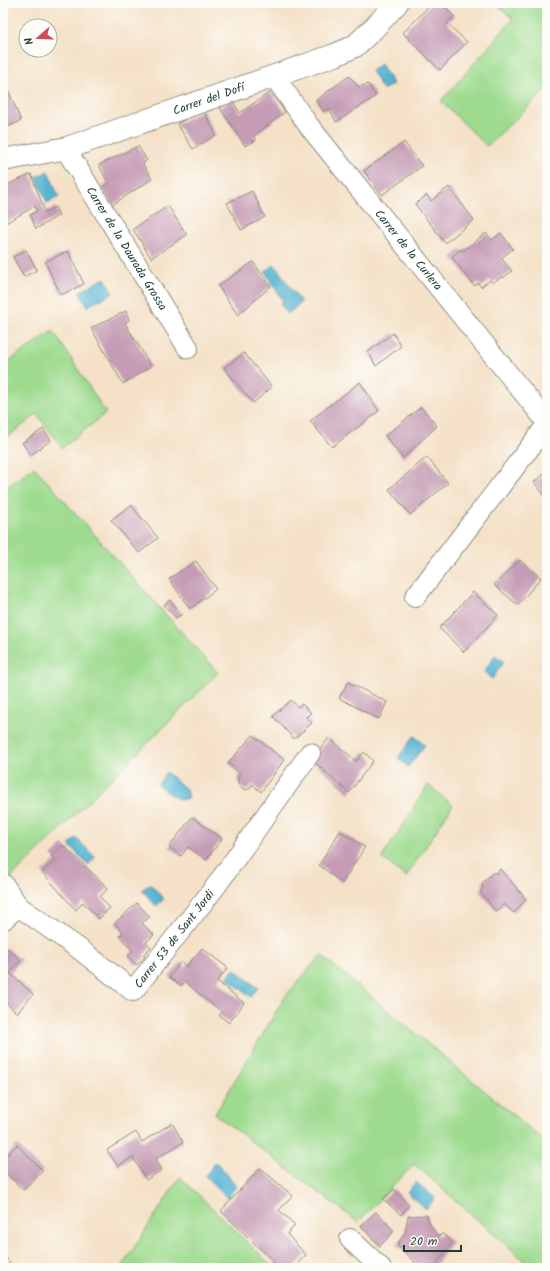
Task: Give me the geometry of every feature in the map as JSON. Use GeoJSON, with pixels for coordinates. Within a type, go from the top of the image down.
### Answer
{"type":"FeatureCollection","features":[{"type":"Feature","properties":{"kind":"street","name":"Carrer del Dofí"},"geometry":{"type":"LineString","coordinates":[[3,160],[67,148],[334,55],[355,46],[397,3]]}},
{"type":"Feature","properties":{"kind":"street","name":"Carrer de la Curlera"},"geometry":{"type":"LineString","coordinates":[[274,76],[309,126],[547,422]]}},
{"type":"Feature","properties":{"kind":"street","name":"Carrer de la Daurada Grossa"},"geometry":{"type":"LineString","coordinates":[[67,148],[70,156],[188,348]]}},
{"type":"Feature","properties":{"kind":"street"},"geometry":{"type":"LineString","coordinates":[[415,597],[547,425]]}},
{"type":"Feature","properties":{"kind":"street","name":"Carrer 53 de Sant Jordi"},"geometry":{"type":"LineString","coordinates":[[18,906],[78,948],[133,991],[216,886],[310,753]]}},
{"type":"Feature","properties":{"kind":"street"},"geometry":{"type":"LineString","coordinates":[[3,884],[18,906],[3,920]]}},
{"type":"Feature","properties":{"kind":"street"},"geometry":{"type":"LineString","coordinates":[[350,1239],[381,1268]]}},
{"type":"Feature","properties":{"kind":"path"},"geometry":{"type":"LineString","coordinates":[[3,1252],[12,1268]]}},
{"type":"Feature","properties":{"kind":"green space"},"geometry":{"type":"Polygon","coordinates":[[[495,3],[547,3],[547,89],[487,146],[441,101],[513,19],[495,3]]]}},
{"type":"Feature","properties":{"kind":"green space"},"geometry":{"type":"Polygon","coordinates":[[[53,331],[106,413],[62,448],[37,414],[9,436],[3,429],[3,365],[53,331]]]}},
{"type":"Feature","properties":{"kind":"green space"},"geometry":{"type":"Polygon","coordinates":[[[34,467],[218,673],[11,878],[3,866],[3,490],[34,467]]]}},
{"type":"Feature","properties":{"kind":"green space"},"geometry":{"type":"Polygon","coordinates":[[[428,785],[453,805],[406,877],[382,858],[428,785]]]}},
{"type":"Feature","properties":{"kind":"green space"},"geometry":{"type":"Polygon","coordinates":[[[321,955],[547,1143],[547,1268],[533,1268],[414,1164],[358,1222],[215,1114],[285,997],[321,955]]]}},
{"type":"Feature","properties":{"kind":"green space"},"geometry":{"type":"Polygon","coordinates":[[[180,1177],[274,1268],[121,1268],[180,1177]]]}},
{"type":"Feature","properties":{"kind":"water"},"geometry":{"type":"Polygon","coordinates":[[[381,64],[393,84],[383,90],[371,71],[381,64]]]}},
{"type":"Feature","properties":{"kind":"water"},"geometry":{"type":"Polygon","coordinates":[[[48,171],[59,197],[47,203],[36,177],[48,171]]]}},
{"type":"Feature","properties":{"kind":"water"},"geometry":{"type":"Polygon","coordinates":[[[274,264],[301,302],[288,314],[280,304],[283,301],[265,272],[274,264]]]}},
{"type":"Feature","properties":{"kind":"water"},"geometry":{"type":"Polygon","coordinates":[[[105,278],[113,293],[88,306],[79,292],[105,278]]]}},
{"type":"Feature","properties":{"kind":"water"},"geometry":{"type":"Polygon","coordinates":[[[495,655],[504,662],[492,679],[484,672],[495,655]]]}},
{"type":"Feature","properties":{"kind":"water"},"geometry":{"type":"Polygon","coordinates":[[[414,736],[425,745],[408,767],[398,758],[414,736]]]}},
{"type":"Feature","properties":{"kind":"water"},"geometry":{"type":"Polygon","coordinates":[[[166,772],[186,789],[188,799],[184,800],[176,798],[158,785],[166,772]]]}},
{"type":"Feature","properties":{"kind":"water"},"geometry":{"type":"Polygon","coordinates":[[[76,838],[95,857],[88,865],[69,845],[76,838]]]}},
{"type":"Feature","properties":{"kind":"water"},"geometry":{"type":"Polygon","coordinates":[[[150,884],[164,899],[156,906],[142,890],[150,884]]]}},
{"type":"Feature","properties":{"kind":"water"},"geometry":{"type":"Polygon","coordinates":[[[234,969],[258,988],[251,997],[227,978],[234,969]]]}},
{"type":"Feature","properties":{"kind":"water"},"geometry":{"type":"Polygon","coordinates":[[[216,1162],[237,1186],[227,1198],[205,1176],[216,1162]]]}},
{"type":"Feature","properties":{"kind":"water"},"geometry":{"type":"Polygon","coordinates":[[[416,1182],[435,1198],[426,1209],[407,1192],[416,1182]]]}},
{"type":"Feature","properties":{"kind":"building"},"geometry":{"type":"Polygon","coordinates":[[[432,3],[441,3],[454,16],[447,23],[467,42],[440,70],[403,33],[432,3]]]}},
{"type":"Feature","properties":{"kind":"building"},"geometry":{"type":"Polygon","coordinates":[[[349,76],[359,87],[368,84],[376,96],[336,122],[330,109],[323,111],[316,100],[349,76]]]}},
{"type":"Feature","properties":{"kind":"building"},"geometry":{"type":"Polygon","coordinates":[[[7,87],[21,121],[3,129],[3,89],[7,87]]]}},
{"type":"Feature","properties":{"kind":"building"},"geometry":{"type":"Polygon","coordinates":[[[270,92],[285,112],[254,136],[256,140],[245,146],[220,108],[232,100],[240,113],[270,92]]]}},
{"type":"Feature","properties":{"kind":"building"},"geometry":{"type":"Polygon","coordinates":[[[203,110],[216,135],[193,149],[177,124],[203,110]]]}},
{"type":"Feature","properties":{"kind":"building"},"geometry":{"type":"Polygon","coordinates":[[[404,142],[422,166],[382,195],[364,171],[404,142]]]}},
{"type":"Feature","properties":{"kind":"building"},"geometry":{"type":"Polygon","coordinates":[[[138,146],[147,160],[143,164],[152,179],[112,205],[102,188],[108,183],[99,165],[138,146]]]}},
{"type":"Feature","properties":{"kind":"building"},"geometry":{"type":"Polygon","coordinates":[[[31,174],[45,212],[55,207],[59,215],[36,229],[30,215],[37,211],[35,206],[4,224],[3,187],[31,174]]]}},
{"type":"Feature","properties":{"kind":"building"},"geometry":{"type":"Polygon","coordinates":[[[449,187],[474,220],[445,243],[415,204],[427,195],[431,201],[449,187]]]}},
{"type":"Feature","properties":{"kind":"building"},"geometry":{"type":"Polygon","coordinates":[[[252,191],[265,217],[241,230],[227,203],[252,191]]]}},
{"type":"Feature","properties":{"kind":"building"},"geometry":{"type":"Polygon","coordinates":[[[168,206],[187,235],[151,258],[133,229],[168,206]]]}},
{"type":"Feature","properties":{"kind":"building"},"geometry":{"type":"Polygon","coordinates":[[[486,233],[492,240],[501,233],[513,249],[501,258],[512,271],[493,283],[490,280],[481,287],[478,283],[474,286],[452,257],[461,249],[463,251],[486,233]]]}},
{"type":"Feature","properties":{"kind":"building"},"geometry":{"type":"Polygon","coordinates":[[[26,250],[37,270],[24,277],[13,257],[26,250]]]}},
{"type":"Feature","properties":{"kind":"building"},"geometry":{"type":"Polygon","coordinates":[[[68,251],[84,284],[61,295],[45,262],[68,251]]]}},
{"type":"Feature","properties":{"kind":"building"},"geometry":{"type":"Polygon","coordinates":[[[253,262],[271,286],[238,315],[218,286],[253,262]]]}},
{"type":"Feature","properties":{"kind":"building"},"geometry":{"type":"Polygon","coordinates":[[[126,311],[129,320],[125,323],[151,366],[123,384],[91,328],[126,311]]]}},
{"type":"Feature","properties":{"kind":"building"},"geometry":{"type":"Polygon","coordinates":[[[393,333],[401,346],[376,366],[368,352],[393,333]]]}},
{"type":"Feature","properties":{"kind":"building"},"geometry":{"type":"Polygon","coordinates":[[[244,353],[272,387],[253,403],[224,368],[244,353]]]}},
{"type":"Feature","properties":{"kind":"building"},"geometry":{"type":"Polygon","coordinates":[[[360,382],[379,411],[332,447],[310,421],[360,382]]]}},
{"type":"Feature","properties":{"kind":"building"},"geometry":{"type":"Polygon","coordinates":[[[421,407],[437,426],[403,458],[385,436],[421,407]]]}},
{"type":"Feature","properties":{"kind":"building"},"geometry":{"type":"Polygon","coordinates":[[[43,429],[51,440],[31,455],[22,443],[43,429]]]}},
{"type":"Feature","properties":{"kind":"building"},"geometry":{"type":"Polygon","coordinates":[[[427,457],[448,483],[410,515],[389,489],[427,457]]]}},
{"type":"Feature","properties":{"kind":"building"},"geometry":{"type":"Polygon","coordinates":[[[547,472],[547,499],[534,482],[547,472]]]}},
{"type":"Feature","properties":{"kind":"building"},"geometry":{"type":"Polygon","coordinates":[[[131,505],[158,538],[139,553],[111,520],[131,505]]]}},
{"type":"Feature","properties":{"kind":"building"},"geometry":{"type":"Polygon","coordinates":[[[520,560],[541,578],[518,605],[494,585],[520,560]]]}},
{"type":"Feature","properties":{"kind":"building"},"geometry":{"type":"Polygon","coordinates":[[[196,561],[216,589],[190,609],[169,579],[196,561]]]}},
{"type":"Feature","properties":{"kind":"building"},"geometry":{"type":"Polygon","coordinates":[[[473,592],[498,615],[464,652],[439,628],[473,592]]]}},
{"type":"Feature","properties":{"kind":"building"},"geometry":{"type":"Polygon","coordinates":[[[170,600],[182,614],[176,618],[164,605],[170,600]]]}},
{"type":"Feature","properties":{"kind":"building"},"geometry":{"type":"Polygon","coordinates":[[[348,682],[387,702],[379,719],[339,698],[348,682]]]}},
{"type":"Feature","properties":{"kind":"building"},"geometry":{"type":"Polygon","coordinates":[[[291,700],[298,707],[302,704],[311,713],[306,717],[312,723],[294,739],[273,716],[291,700]]]}},
{"type":"Feature","properties":{"kind":"building"},"geometry":{"type":"Polygon","coordinates":[[[253,735],[284,760],[261,792],[252,784],[250,788],[246,790],[241,788],[238,783],[240,774],[228,763],[253,735]]]}},
{"type":"Feature","properties":{"kind":"building"},"geometry":{"type":"Polygon","coordinates":[[[329,738],[356,761],[364,752],[373,761],[349,793],[312,760],[329,738]]]}},
{"type":"Feature","properties":{"kind":"building"},"geometry":{"type":"Polygon","coordinates":[[[192,817],[222,839],[206,860],[188,847],[181,856],[169,847],[192,817]]]}},
{"type":"Feature","properties":{"kind":"building"},"geometry":{"type":"Polygon","coordinates":[[[340,831],[365,847],[342,883],[319,865],[340,831]]]}},
{"type":"Feature","properties":{"kind":"building"},"geometry":{"type":"Polygon","coordinates":[[[63,845],[108,888],[100,897],[110,908],[99,919],[83,902],[76,910],[42,872],[56,860],[51,856],[63,845]]]}},
{"type":"Feature","properties":{"kind":"building"},"geometry":{"type":"Polygon","coordinates":[[[500,869],[526,899],[514,913],[504,904],[496,911],[480,892],[483,887],[482,883],[494,872],[497,874],[500,869]]]}},
{"type":"Feature","properties":{"kind":"building"},"geometry":{"type":"Polygon","coordinates":[[[137,903],[150,917],[142,923],[154,935],[146,942],[151,947],[143,955],[145,957],[136,965],[128,956],[133,951],[119,936],[123,933],[115,923],[137,903]]]}},
{"type":"Feature","properties":{"kind":"building"},"geometry":{"type":"Polygon","coordinates":[[[7,948],[21,960],[10,973],[33,994],[17,1013],[3,1000],[3,952],[7,948]]]}},
{"type":"Feature","properties":{"kind":"building"},"geometry":{"type":"Polygon","coordinates":[[[202,948],[228,968],[217,981],[244,1003],[229,1023],[219,1015],[222,1012],[185,982],[181,986],[169,977],[181,962],[186,967],[202,948]]]}},
{"type":"Feature","properties":{"kind":"building"},"geometry":{"type":"Polygon","coordinates":[[[172,1123],[183,1142],[156,1159],[162,1170],[146,1180],[133,1157],[118,1166],[107,1150],[136,1132],[142,1142],[172,1123]]]}},
{"type":"Feature","properties":{"kind":"building"},"geometry":{"type":"Polygon","coordinates":[[[17,1145],[43,1171],[23,1190],[3,1170],[3,1159],[17,1145]]]}},
{"type":"Feature","properties":{"kind":"building"},"geometry":{"type":"Polygon","coordinates":[[[260,1168],[293,1196],[279,1210],[295,1225],[287,1234],[306,1255],[293,1268],[280,1268],[221,1211],[260,1168]]]}},
{"type":"Feature","properties":{"kind":"building"},"geometry":{"type":"Polygon","coordinates":[[[394,1189],[409,1205],[401,1215],[383,1199],[394,1189]]]}},
{"type":"Feature","properties":{"kind":"building"},"geometry":{"type":"Polygon","coordinates":[[[376,1212],[394,1231],[380,1246],[361,1226],[376,1212]]]}},
{"type":"Feature","properties":{"kind":"building"},"geometry":{"type":"Polygon","coordinates":[[[427,1215],[430,1225],[438,1236],[443,1234],[452,1242],[434,1268],[421,1268],[397,1245],[405,1233],[408,1216],[427,1215]]]}}]}
